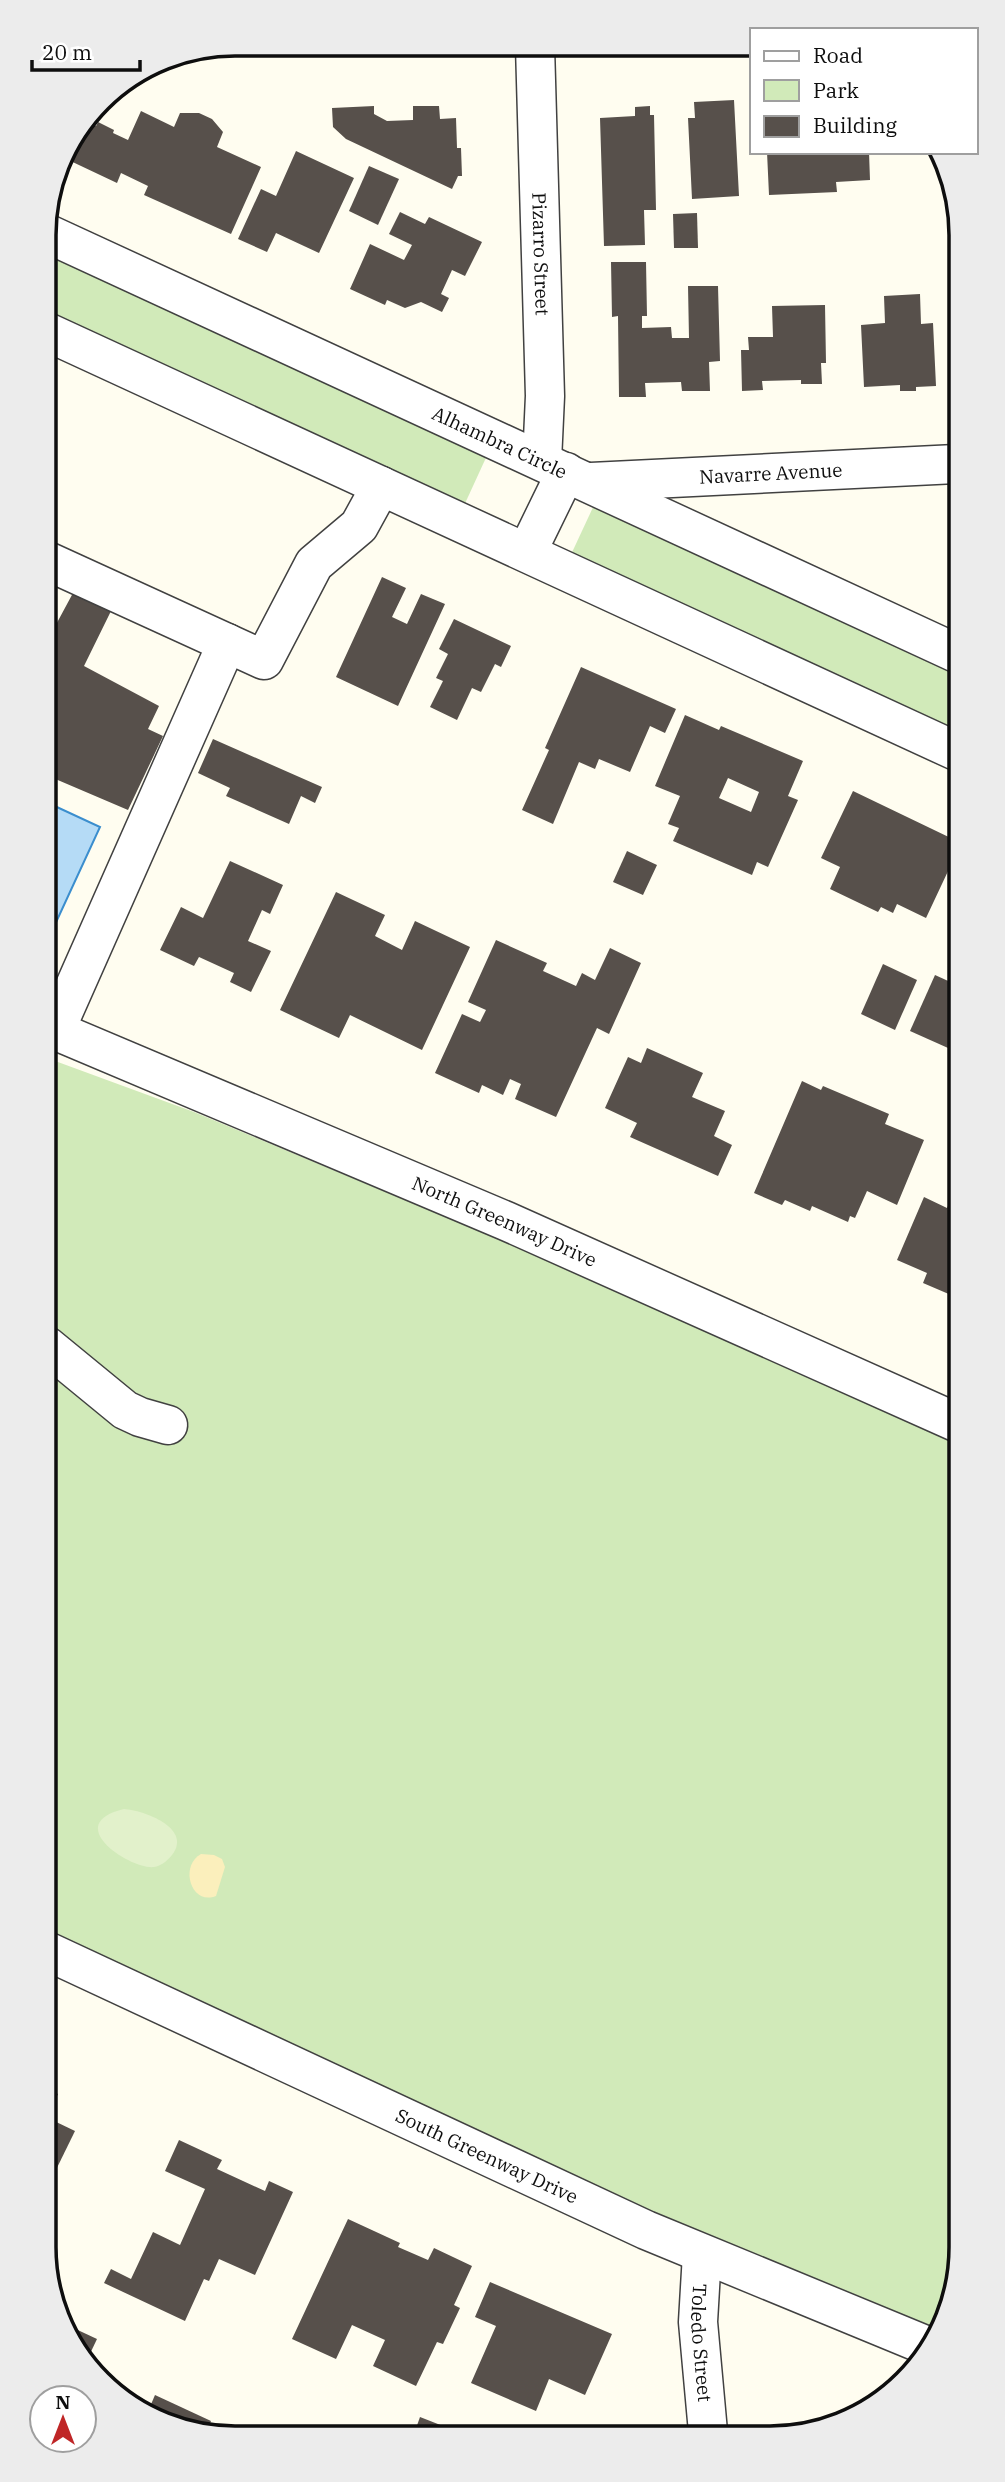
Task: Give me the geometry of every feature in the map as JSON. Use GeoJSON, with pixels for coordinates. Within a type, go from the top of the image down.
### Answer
{"type":"FeatureCollection","features":[{"type":"Feature","properties":{"kind":"street","name":"Pizarro Street"},"geometry":{"type":"LineString","coordinates":[[535,56],[545,396],[565,472]]}},
{"type":"Feature","properties":{"kind":"street","name":"Alhambra Circle"},"geometry":{"type":"LineString","coordinates":[[56,238],[949,650]]}},
{"type":"Feature","properties":{"kind":"street"},"geometry":{"type":"LineString","coordinates":[[56,337],[949,747]]}},
{"type":"Feature","properties":{"kind":"street","name":"Navarre Avenue"},"geometry":{"type":"LineString","coordinates":[[565,472],[949,464]]}},
{"type":"Feature","properties":{"kind":"street"},"geometry":{"type":"LineString","coordinates":[[527,552],[565,472]]}},
{"type":"Feature","properties":{"kind":"street"},"geometry":{"type":"LineString","coordinates":[[56,565],[264,660],[314,565],[359,526],[382,486]]}},
{"type":"Feature","properties":{"kind":"street"},"geometry":{"type":"LineString","coordinates":[[56,1018],[227,643]]}},
{"type":"Feature","properties":{"kind":"street","name":"North Greenway Drive"},"geometry":{"type":"LineString","coordinates":[[56,1031],[555,1242],[949,1419]]}},
{"type":"Feature","properties":{"kind":"street"},"geometry":{"type":"LineString","coordinates":[[56,1353],[125,1410],[167,1425]]}},
{"type":"Feature","properties":{"kind":"street","name":"South Greenway Drive"},"geometry":{"type":"LineString","coordinates":[[56,1955],[558,2190],[702,2254],[921,2343]]}},
{"type":"Feature","properties":{"kind":"street","name":"Toledo Street"},"geometry":{"type":"LineString","coordinates":[[702,2254],[698,2322],[707,2426]]}},
{"type":"Feature","properties":{"kind":"green space"},"geometry":{"type":"Polygon","coordinates":[[[56,251],[490,449],[462,510],[56,323],[56,251]]]}},
{"type":"Feature","properties":{"kind":"green space"},"geometry":{"type":"Polygon","coordinates":[[[595,503],[949,666],[949,736],[568,561],[595,503]]]}},
{"type":"Feature","properties":{"kind":"green space"},"geometry":{"type":"Polygon","coordinates":[[[56,1061],[194,1112],[738,1339],[949,1439],[949,2259],[943,2294],[935,2316],[928,2331],[659,2219],[56,1938],[56,1061]]]}},
{"type":"Feature","properties":{"kind":"green space"},"geometry":{"type":"Polygon","coordinates":[[[124,1809],[153,1817],[171,1829],[177,1845],[164,1863],[154,1867],[143,1866],[106,1845],[99,1835],[98,1825],[106,1816],[124,1809]]]}},
{"type":"Feature","properties":{"kind":"sand"},"geometry":{"type":"Polygon","coordinates":[[[201,1854],[222,1859],[225,1867],[216,1896],[207,1898],[200,1895],[191,1883],[191,1867],[201,1854]]]}},
{"type":"Feature","properties":{"kind":"water"},"geometry":{"type":"Polygon","coordinates":[[[56,807],[100,827],[56,922],[56,807]]]}},
{"type":"Feature","properties":{"kind":"building"},"geometry":{"type":"Polygon","coordinates":[[[734,100],[739,196],[692,199],[688,118],[695,118],[694,102],[734,100]]]}},
{"type":"Feature","properties":{"kind":"building"},"geometry":{"type":"Polygon","coordinates":[[[374,106],[374,114],[387,121],[413,120],[413,106],[439,106],[440,119],[456,118],[462,176],[458,176],[452,189],[346,139],[333,127],[332,108],[374,106]]]}},
{"type":"Feature","properties":{"kind":"building"},"geometry":{"type":"Polygon","coordinates":[[[650,106],[650,115],[654,115],[656,210],[644,210],[645,245],[604,246],[600,118],[635,116],[635,107],[650,106]]]}},
{"type":"Feature","properties":{"kind":"building"},"geometry":{"type":"Polygon","coordinates":[[[141,111],[174,127],[180,113],[199,113],[212,119],[223,132],[217,147],[261,167],[231,234],[144,195],[148,186],[121,173],[117,183],[72,162],[86,135],[98,122],[128,140],[141,111]]]}},
{"type":"Feature","properties":{"kind":"building"},"geometry":{"type":"Polygon","coordinates":[[[296,151],[354,178],[319,253],[276,233],[267,252],[238,239],[261,189],[276,196],[296,151]]]}},
{"type":"Feature","properties":{"kind":"building"},"geometry":{"type":"Polygon","coordinates":[[[767,154],[869,154],[870,180],[836,182],[837,192],[769,195],[767,154]]]}},
{"type":"Feature","properties":{"kind":"building"},"geometry":{"type":"Polygon","coordinates":[[[369,166],[399,179],[378,225],[349,211],[369,166]]]}},
{"type":"Feature","properties":{"kind":"building"},"geometry":{"type":"Polygon","coordinates":[[[400,212],[425,224],[429,217],[482,242],[465,276],[452,270],[441,294],[449,298],[442,312],[421,302],[405,308],[387,300],[385,305],[350,289],[370,244],[404,260],[412,245],[389,234],[400,212]]]}},
{"type":"Feature","properties":{"kind":"building"},"geometry":{"type":"Polygon","coordinates":[[[697,213],[698,248],[674,248],[673,214],[697,213]]]}},
{"type":"Feature","properties":{"kind":"building"},"geometry":{"type":"Polygon","coordinates":[[[611,262],[646,262],[647,316],[642,316],[642,328],[671,327],[672,338],[689,338],[688,286],[718,286],[720,361],[709,362],[710,391],[682,391],[681,382],[645,383],[646,397],[619,397],[618,316],[612,317],[611,262]]]}},
{"type":"Feature","properties":{"kind":"building"},"geometry":{"type":"Polygon","coordinates":[[[920,294],[921,324],[933,323],[936,386],[916,387],[916,391],[900,391],[900,385],[864,387],[861,325],[885,323],[884,296],[920,294]]]}},
{"type":"Feature","properties":{"kind":"building"},"geometry":{"type":"Polygon","coordinates":[[[825,305],[826,363],[821,363],[822,384],[801,384],[801,380],[762,381],[763,390],[742,391],[741,350],[749,350],[748,337],[773,337],[772,306],[825,305]]]}},
{"type":"Feature","properties":{"kind":"building"},"geometry":{"type":"Polygon","coordinates":[[[382,577],[406,588],[392,617],[407,624],[421,594],[445,604],[398,706],[336,677],[382,577]]]}},
{"type":"Feature","properties":{"kind":"building"},"geometry":{"type":"Polygon","coordinates":[[[73,593],[111,611],[84,666],[159,706],[148,729],[163,736],[128,810],[56,779],[56,625],[73,593]]]}},
{"type":"Feature","properties":{"kind":"building"},"geometry":{"type":"Polygon","coordinates":[[[454,619],[511,646],[501,667],[495,664],[481,692],[472,688],[457,720],[430,707],[443,681],[436,678],[448,654],[439,649],[454,619]]]}},
{"type":"Feature","properties":{"kind":"building"},"geometry":{"type":"Polygon","coordinates":[[[581,667],[676,709],[665,733],[650,726],[630,772],[599,759],[595,769],[579,762],[553,824],[522,810],[549,750],[545,748],[581,667]]]}},
{"type":"Feature","properties":{"kind":"building"},"geometry":{"type":"Polygon","coordinates":[[[685,715],[719,730],[721,726],[803,761],[788,796],[798,800],[768,867],[757,862],[752,875],[673,841],[679,828],[668,824],[680,796],[655,786],[685,715]],[[728,778],[719,798],[751,812],[759,792],[728,778]]]}},
{"type":"Feature","properties":{"kind":"building"},"geometry":{"type":"Polygon","coordinates":[[[213,739],[322,787],[315,803],[301,796],[289,824],[226,796],[230,788],[198,773],[213,739]]]}},
{"type":"Feature","properties":{"kind":"building"},"geometry":{"type":"Polygon","coordinates":[[[853,791],[949,837],[949,869],[926,918],[897,904],[893,913],[881,907],[878,912],[830,889],[840,867],[821,858],[853,791]]]}},
{"type":"Feature","properties":{"kind":"building"},"geometry":{"type":"Polygon","coordinates":[[[627,851],[657,865],[643,895],[613,882],[627,851]]]}},
{"type":"Feature","properties":{"kind":"building"},"geometry":{"type":"Polygon","coordinates":[[[230,861],[283,885],[270,914],[262,910],[248,941],[271,951],[251,992],[230,982],[234,973],[199,957],[194,966],[160,950],[181,907],[203,918],[230,861]]]}},
{"type":"Feature","properties":{"kind":"building"},"geometry":{"type":"Polygon","coordinates":[[[336,892],[385,915],[375,936],[402,950],[415,921],[470,947],[422,1050],[350,1015],[339,1038],[280,1010],[336,892]]]}},
{"type":"Feature","properties":{"kind":"building"},"geometry":{"type":"Polygon","coordinates":[[[496,940],[547,963],[543,971],[576,986],[582,973],[595,980],[610,948],[641,963],[609,1034],[597,1028],[556,1117],[515,1099],[521,1084],[510,1079],[503,1095],[482,1085],[479,1093],[435,1073],[462,1014],[480,1022],[486,1010],[468,1002],[496,940]]]}},
{"type":"Feature","properties":{"kind":"building"},"geometry":{"type":"Polygon","coordinates":[[[883,964],[917,980],[895,1030],[861,1014],[883,964]]]}},
{"type":"Feature","properties":{"kind":"building"},"geometry":{"type":"Polygon","coordinates":[[[935,975],[949,981],[949,1048],[910,1031],[935,975]]]}},
{"type":"Feature","properties":{"kind":"building"},"geometry":{"type":"Polygon","coordinates":[[[647,1048],[703,1073],[692,1097],[725,1111],[714,1136],[732,1145],[718,1176],[630,1137],[637,1123],[605,1108],[628,1057],[641,1063],[647,1048]]]}},
{"type":"Feature","properties":{"kind":"building"},"geometry":{"type":"Polygon","coordinates":[[[802,1081],[821,1090],[823,1086],[889,1114],[885,1124],[924,1140],[897,1205],[867,1191],[855,1218],[850,1216],[848,1222],[812,1206],[810,1211],[785,1200],[782,1205],[754,1193],[802,1081]]]}},
{"type":"Feature","properties":{"kind":"building"},"geometry":{"type":"Polygon","coordinates":[[[924,1197],[947,1208],[949,1204],[949,1294],[923,1283],[927,1273],[897,1260],[924,1197]]]}},
{"type":"Feature","properties":{"kind":"building"},"geometry":{"type":"Polygon","coordinates":[[[56,2122],[75,2131],[56,2170],[56,2122]]]}},
{"type":"Feature","properties":{"kind":"building"},"geometry":{"type":"Polygon","coordinates":[[[179,2140],[222,2160],[217,2169],[265,2191],[269,2181],[293,2192],[255,2275],[219,2259],[209,2281],[204,2279],[185,2321],[104,2283],[111,2269],[131,2279],[153,2232],[180,2245],[205,2189],[165,2171],[179,2140]]]}},
{"type":"Feature","properties":{"kind":"building"},"geometry":{"type":"Polygon","coordinates":[[[348,2219],[400,2243],[398,2247],[428,2260],[434,2248],[472,2266],[454,2305],[460,2308],[443,2344],[437,2342],[416,2386],[373,2366],[385,2340],[352,2325],[336,2359],[292,2339],[348,2219]]]}},
{"type":"Feature","properties":{"kind":"building"},"geometry":{"type":"Polygon","coordinates":[[[490,2282],[612,2334],[585,2395],[549,2379],[536,2411],[471,2383],[496,2326],[475,2317],[490,2282]]]}},
{"type":"Feature","properties":{"kind":"building"},"geometry":{"type":"Polygon","coordinates":[[[76,2329],[97,2339],[91,2352],[76,2329]]]}},
{"type":"Feature","properties":{"kind":"building"},"geometry":{"type":"Polygon","coordinates":[[[155,2395],[211,2421],[210,2424],[188,2420],[151,2405],[155,2395]]]}},
{"type":"Feature","properties":{"kind":"building"},"geometry":{"type":"Polygon","coordinates":[[[420,2417],[443,2426],[417,2426],[420,2417]]]}}]}
